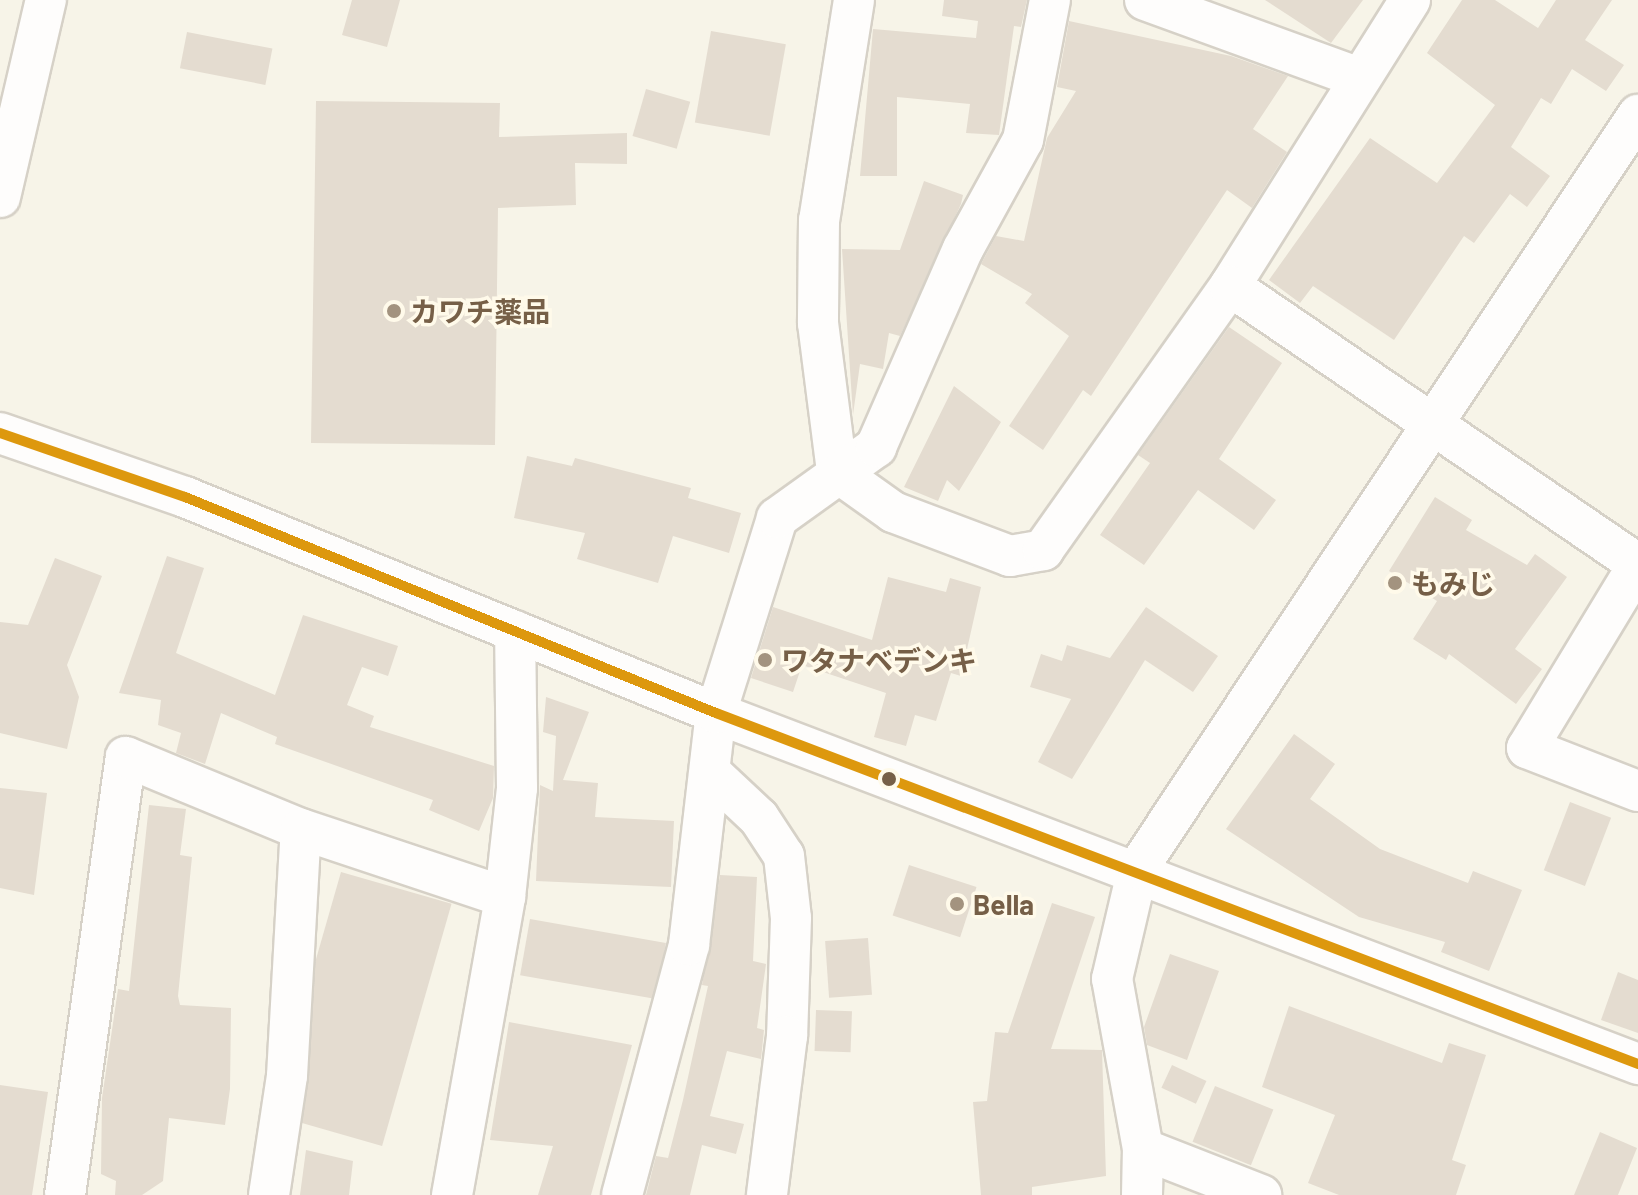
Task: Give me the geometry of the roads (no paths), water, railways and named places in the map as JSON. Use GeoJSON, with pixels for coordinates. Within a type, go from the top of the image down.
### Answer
{"type":"FeatureCollection","features":[{"type":"Feature","properties":{"kind":"street"},"geometry":{"type":"LineString","coordinates":[[0,197],[46,0]]}},
{"type":"Feature","properties":{"kind":"street"},"geometry":{"type":"LineString","coordinates":[[854,0],[819,220],[818,323],[837,472],[893,512],[1010,556],[1043,550],[1230,286],[1357,77],[1410,0]]}},
{"type":"Feature","properties":{"kind":"street"},"geometry":{"type":"LineString","coordinates":[[622,1195],[689,945],[716,713],[777,518],[837,472],[876,447],[963,249],[1023,140],[1050,0]]}},
{"type":"Feature","properties":{"kind":"street"},"geometry":{"type":"LineString","coordinates":[[1156,1],[1357,77]]}},
{"type":"Feature","properties":{"kind":"street"},"geometry":{"type":"LineString","coordinates":[[1142,1195],[1143,1149],[1112,979],[1138,868],[1434,427],[1638,115]]}},
{"type":"Feature","properties":{"kind":"street"},"geometry":{"type":"LineString","coordinates":[[1230,286],[1638,565],[1527,748],[1638,791]]}},
{"type":"Feature","properties":{"kind":"street"},"geometry":{"type":"LineString","coordinates":[[0,433],[185,497],[716,713],[1138,868],[1638,1064]]}},
{"type":"Feature","properties":{"kind":"street"},"geometry":{"type":"LineString","coordinates":[[452,1195],[505,897],[517,788],[515,631]]}},
{"type":"Feature","properties":{"kind":"street"},"geometry":{"type":"LineString","coordinates":[[65,1195],[126,757],[301,829],[505,897]]}},
{"type":"Feature","properties":{"kind":"street"},"geometry":{"type":"LineString","coordinates":[[710,772],[759,818],[784,856],[791,918],[787,1036],[767,1195]]}},
{"type":"Feature","properties":{"kind":"street"},"geometry":{"type":"LineString","coordinates":[[269,1195],[287,1076],[301,829]]}},
{"type":"Feature","properties":{"kind":"street"},"geometry":{"type":"LineString","coordinates":[[1143,1149],[1261,1195]]}},
{"type":"Feature","properties":{"kind":"place","name":"カワチ薬品"},"geometry":{"type":"Point","coordinates":[394,311]}},
{"type":"Feature","properties":{"kind":"place","name":"もみじ"},"geometry":{"type":"Point","coordinates":[1395,583]}},
{"type":"Feature","properties":{"kind":"place","name":"ワタナベデンキ"},"geometry":{"type":"Point","coordinates":[765,660]}},
{"type":"Feature","properties":{"kind":"place","name":"Bella"},"geometry":{"type":"Point","coordinates":[957,904]}}]}
